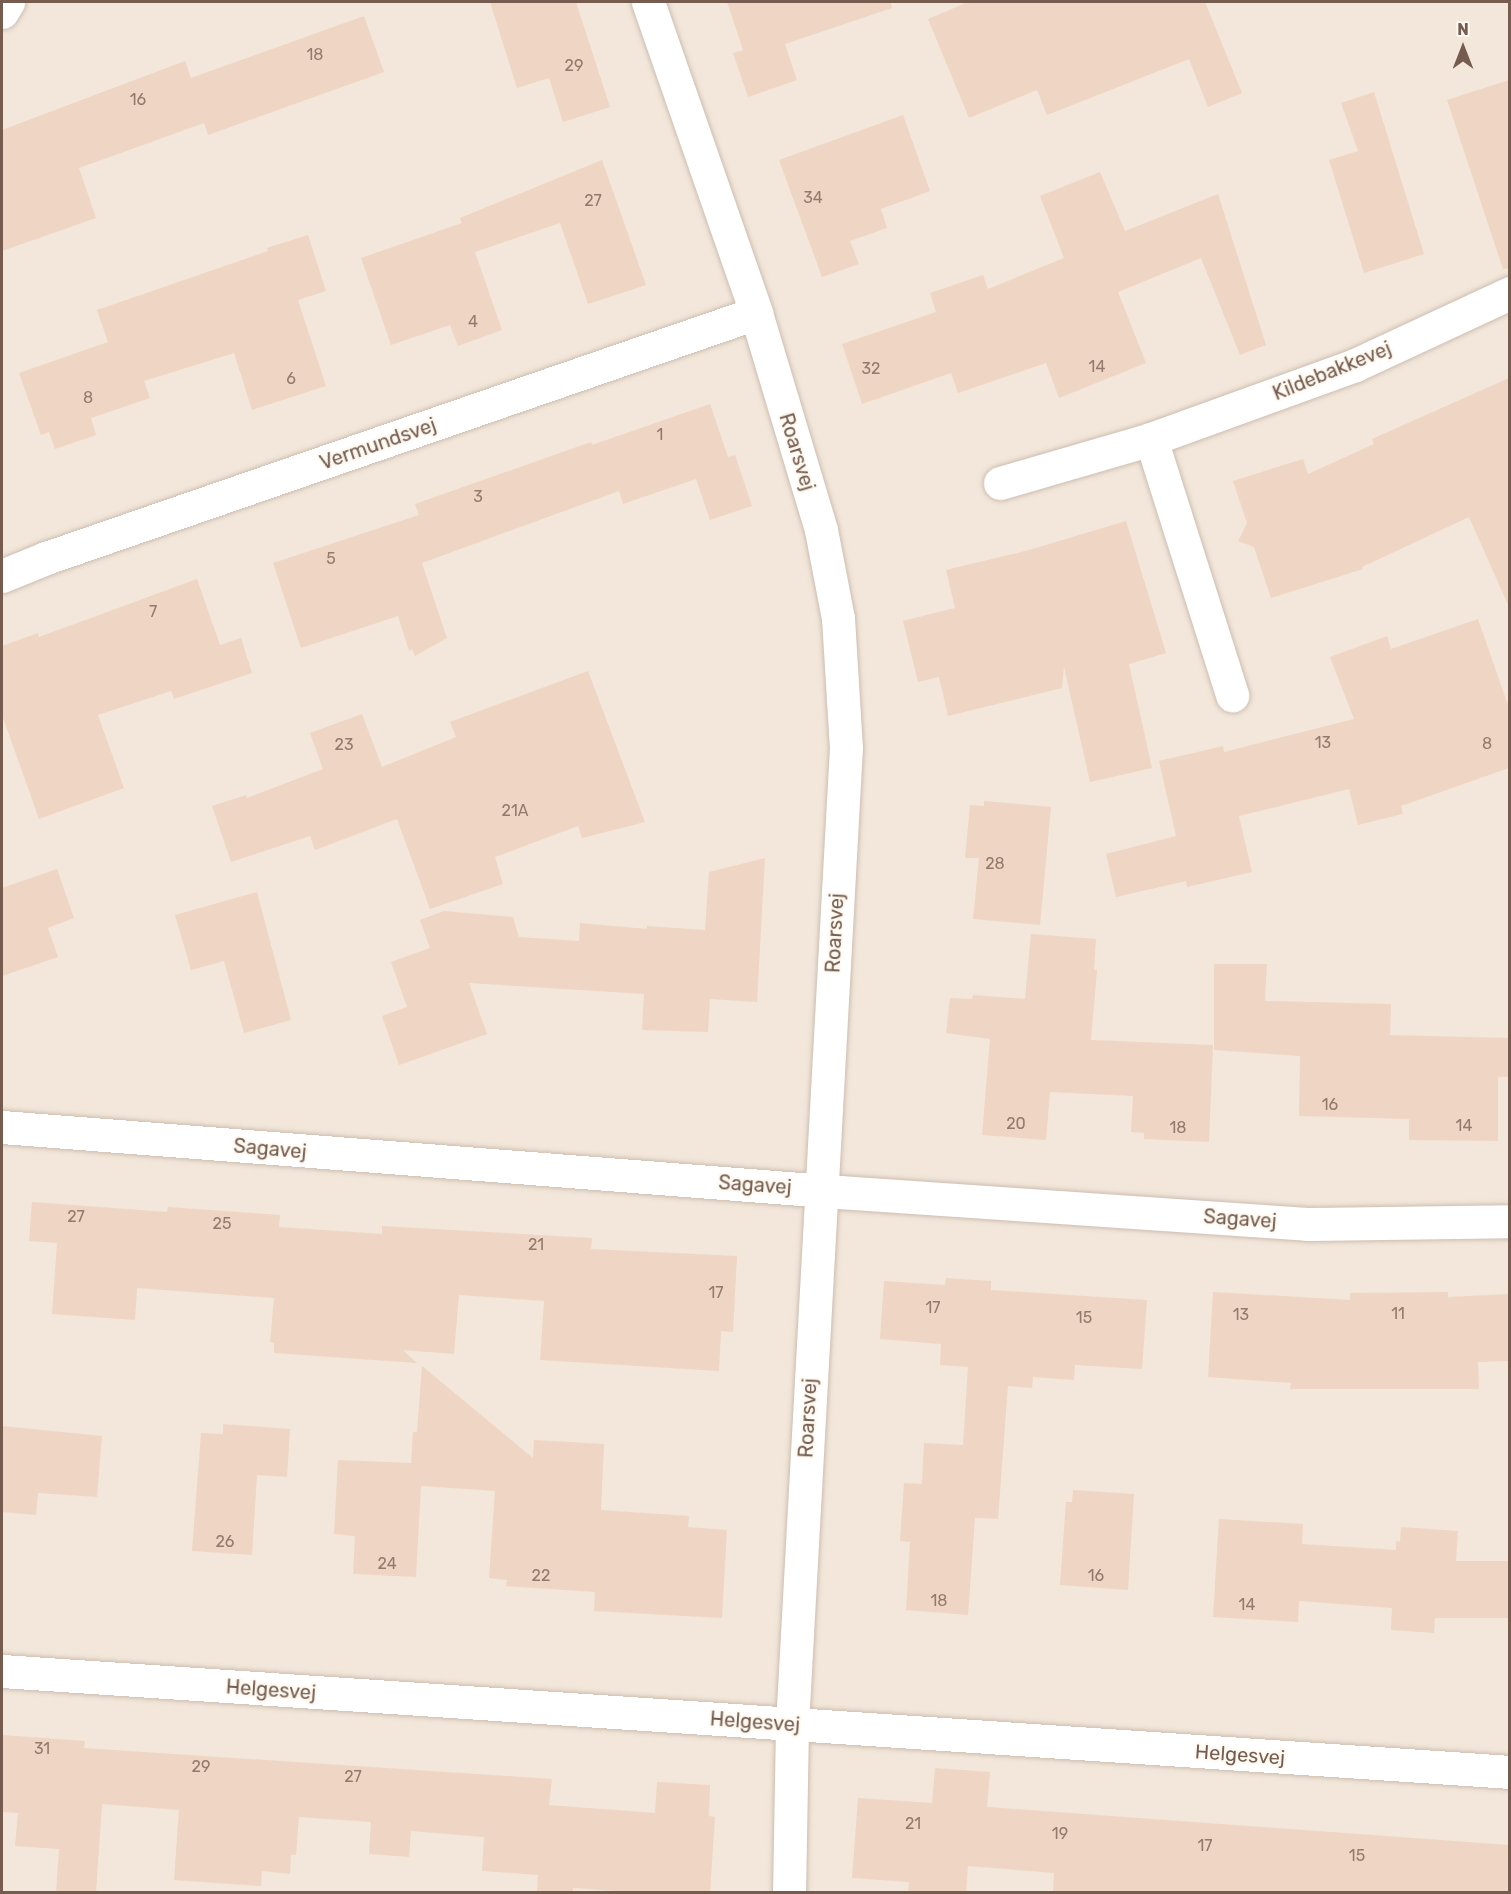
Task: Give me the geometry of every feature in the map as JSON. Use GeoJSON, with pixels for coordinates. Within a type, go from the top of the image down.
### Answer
{"type":"FeatureCollection","features":[{"type":"Feature","properties":{"kind":"street"},"geometry":{"type":"LineString","coordinates":[[2,12],[9,2]]}},
{"type":"Feature","properties":{"kind":"street","name":"Roarsvej"},"geometry":{"type":"LineString","coordinates":[[648,2],[756,313],[821,530],[838,618],[846,747],[792,1724],[789,1893]]}},
{"type":"Feature","properties":{"kind":"street","name":"Kildebakkevej"},"geometry":{"type":"LineString","coordinates":[[1000,483],[1151,439],[1355,365],[1509,292]]}},
{"type":"Feature","properties":{"kind":"street","name":"Vermundsvej"},"geometry":{"type":"LineString","coordinates":[[2,576],[46,558],[756,313]]}},
{"type":"Feature","properties":{"kind":"street"},"geometry":{"type":"LineString","coordinates":[[1151,439],[1232,695]]}},
{"type":"Feature","properties":{"kind":"street","name":"Sagavej"},"geometry":{"type":"LineString","coordinates":[[2,1127],[820,1190],[1307,1224],[1509,1221]]}},
{"type":"Feature","properties":{"kind":"street","name":"Helgesvej"},"geometry":{"type":"LineString","coordinates":[[2,1671],[1509,1772]]}},
{"type":"Feature","properties":{"kind":"shaded area"},"geometry":{"type":"Polygon","coordinates":[[[2,2],[1509,2],[1509,1892],[2,1892],[2,2]]]}},
{"type":"Feature","properties":{"kind":"building"},"geometry":{"type":"Polygon","coordinates":[[[490,2],[576,2],[610,107],[563,122],[549,78],[517,88],[490,2]]]}},
{"type":"Feature","properties":{"kind":"building"},"geometry":{"type":"Polygon","coordinates":[[[727,2],[891,2],[892,8],[785,44],[797,80],[748,97],[733,53],[743,50],[727,2]]]}},
{"type":"Feature","properties":{"kind":"building"},"geometry":{"type":"Polygon","coordinates":[[[968,2],[1205,2],[1242,93],[1208,107],[1189,59],[1047,115],[1037,90],[969,118],[928,19],[968,2]]]}},
{"type":"Feature","properties":{"kind":"building"},"geometry":{"type":"Polygon","coordinates":[[[364,16],[384,72],[208,135],[204,123],[79,168],[96,218],[2,251],[2,130],[185,61],[191,78],[364,16]]]}},
{"type":"Feature","properties":{"kind":"building"},"geometry":{"type":"Polygon","coordinates":[[[1509,80],[1509,268],[1503,269],[1447,100],[1509,80]]]}},
{"type":"Feature","properties":{"kind":"building"},"geometry":{"type":"Polygon","coordinates":[[[1374,92],[1424,254],[1364,273],[1329,160],[1358,151],[1341,103],[1374,92]]]}},
{"type":"Feature","properties":{"kind":"building"},"geometry":{"type":"Polygon","coordinates":[[[903,115],[930,191],[881,209],[887,228],[850,241],[859,264],[822,277],[779,160],[903,115]]]}},
{"type":"Feature","properties":{"kind":"building"},"geometry":{"type":"Polygon","coordinates":[[[602,160],[646,285],[588,304],[560,223],[475,252],[502,330],[458,346],[450,325],[391,345],[361,258],[462,223],[460,218],[602,160]]]}},
{"type":"Feature","properties":{"kind":"building"},"geometry":{"type":"Polygon","coordinates":[[[1100,172],[1125,231],[1218,194],[1266,345],[1240,355],[1201,258],[1118,292],[1146,363],[1059,398],[1046,363],[958,393],[951,373],[862,404],[842,344],[936,312],[930,293],[983,275],[988,289],[1064,258],[1040,196],[1100,172]]]}},
{"type":"Feature","properties":{"kind":"building"},"geometry":{"type":"Polygon","coordinates":[[[308,235],[326,291],[298,300],[326,386],[252,410],[234,353],[144,381],[150,398],[91,418],[96,435],[55,449],[49,432],[41,435],[19,373],[108,342],[97,310],[308,235]]]}},
{"type":"Feature","properties":{"kind":"building"},"geometry":{"type":"Polygon","coordinates":[[[1509,378],[1509,607],[1469,517],[1362,567],[1363,569],[1271,598],[1254,547],[1238,541],[1247,523],[1233,481],[1303,459],[1308,474],[1374,444],[1372,439],[1509,378]]]}},
{"type":"Feature","properties":{"kind":"building"},"geometry":{"type":"Polygon","coordinates":[[[710,404],[728,457],[735,455],[752,506],[710,520],[696,479],[623,504],[619,491],[422,563],[447,638],[415,656],[412,649],[409,651],[398,616],[301,648],[273,563],[419,515],[415,504],[591,442],[592,445],[710,404]]]}},
{"type":"Feature","properties":{"kind":"building"},"geometry":{"type":"Polygon","coordinates":[[[1126,521],[1166,653],[1129,664],[1152,768],[1090,782],[1064,667],[1062,688],[948,716],[939,677],[918,682],[903,621],[955,608],[946,570],[1029,550],[1126,521]]]}},
{"type":"Feature","properties":{"kind":"building"},"geometry":{"type":"Polygon","coordinates":[[[197,579],[220,645],[241,638],[252,673],[174,699],[171,691],[98,715],[124,788],[39,819],[2,715],[2,646],[38,633],[39,637],[197,579]]]}},
{"type":"Feature","properties":{"kind":"building"},"geometry":{"type":"Polygon","coordinates":[[[1478,619],[1509,708],[1509,768],[1401,806],[1403,814],[1358,825],[1349,789],[1239,816],[1252,872],[1187,887],[1186,881],[1116,897],[1106,854],[1176,836],[1159,761],[1223,746],[1224,752],[1354,719],[1330,657],[1387,636],[1391,649],[1478,619]]]}},
{"type":"Feature","properties":{"kind":"building"},"geometry":{"type":"Polygon","coordinates":[[[588,671],[645,822],[582,838],[578,826],[495,857],[503,884],[430,909],[397,819],[315,850],[310,836],[231,862],[212,806],[246,795],[247,798],[323,769],[310,733],[362,714],[382,767],[456,737],[450,722],[588,671]]]}},
{"type":"Feature","properties":{"kind":"building"},"geometry":{"type":"Polygon","coordinates":[[[984,801],[1051,807],[1040,925],[973,919],[979,858],[965,858],[970,805],[984,806],[984,801]]]}},
{"type":"Feature","properties":{"kind":"building"},"geometry":{"type":"Polygon","coordinates":[[[765,858],[757,1002],[710,999],[708,1032],[642,1030],[644,994],[469,983],[487,1034],[399,1065],[382,1016],[407,1007],[391,962],[430,948],[420,920],[444,911],[513,917],[519,937],[579,941],[580,923],[647,929],[647,926],[705,930],[709,872],[765,858]]]}},
{"type":"Feature","properties":{"kind":"building"},"geometry":{"type":"Polygon","coordinates":[[[57,869],[74,918],[48,928],[58,957],[2,976],[2,888],[57,869]]]}},
{"type":"Feature","properties":{"kind":"building"},"geometry":{"type":"Polygon","coordinates":[[[257,892],[291,1020],[244,1033],[224,961],[191,970],[175,915],[257,892]]]}},
{"type":"Feature","properties":{"kind":"building"},"geometry":{"type":"Polygon","coordinates":[[[1031,934],[1096,939],[1094,969],[1097,970],[1091,1040],[1213,1045],[1209,1142],[1144,1139],[1144,1133],[1131,1132],[1133,1096],[1050,1092],[1046,1140],[982,1135],[990,1039],[946,1033],[950,998],[972,999],[973,995],[1025,999],[1031,934]]]}},
{"type":"Feature","properties":{"kind":"building"},"geometry":{"type":"Polygon","coordinates":[[[1214,964],[1267,964],[1265,1001],[1391,1004],[1390,1035],[1509,1038],[1509,1077],[1498,1077],[1498,1141],[1409,1140],[1409,1119],[1299,1116],[1300,1056],[1214,1050],[1214,964]]]}},
{"type":"Feature","properties":{"kind":"building"},"geometry":{"type":"Polygon","coordinates":[[[32,1202],[167,1212],[168,1207],[280,1215],[279,1227],[382,1234],[382,1226],[592,1238],[591,1249],[737,1256],[733,1332],[721,1331],[719,1371],[540,1360],[544,1301],[459,1295],[454,1354],[403,1350],[417,1363],[274,1353],[274,1343],[270,1342],[274,1298],[137,1288],[135,1320],[52,1314],[57,1243],[29,1241],[32,1202]]]}},
{"type":"Feature","properties":{"kind":"building"},"geometry":{"type":"Polygon","coordinates":[[[946,1278],[991,1281],[991,1290],[1147,1300],[1142,1369],[1075,1365],[1074,1380],[1033,1377],[1032,1388],[1008,1386],[998,1519],[975,1518],[968,1615],[906,1610],[910,1542],[900,1541],[904,1483],[922,1484],[924,1443],[963,1445],[968,1367],[940,1365],[941,1344],[880,1339],[884,1281],[945,1285],[946,1278]]]}},
{"type":"Feature","properties":{"kind":"building"},"geometry":{"type":"Polygon","coordinates":[[[1213,1292],[1350,1300],[1350,1293],[1448,1292],[1448,1297],[1509,1294],[1509,1361],[1478,1362],[1479,1389],[1290,1389],[1291,1383],[1208,1377],[1213,1292]]]}},
{"type":"Feature","properties":{"kind":"building"},"geometry":{"type":"Polygon","coordinates":[[[422,1366],[533,1458],[534,1440],[604,1444],[601,1510],[689,1516],[688,1527],[727,1530],[722,1618],[594,1611],[595,1592],[506,1586],[507,1580],[489,1578],[495,1491],[421,1486],[416,1577],[353,1574],[355,1536],[334,1534],[338,1460],[411,1463],[413,1432],[417,1432],[422,1366]]]}},
{"type":"Feature","properties":{"kind":"building"},"geometry":{"type":"Polygon","coordinates":[[[223,1424],[290,1429],[287,1477],[257,1475],[252,1555],[192,1551],[201,1433],[223,1434],[223,1424]]]}},
{"type":"Feature","properties":{"kind":"building"},"geometry":{"type":"Polygon","coordinates":[[[2,1426],[102,1436],[97,1497],[38,1493],[36,1515],[2,1512],[2,1426]]]}},
{"type":"Feature","properties":{"kind":"building"},"geometry":{"type":"Polygon","coordinates":[[[1073,1490],[1134,1494],[1128,1590],[1060,1585],[1066,1502],[1072,1502],[1073,1490]]]}},
{"type":"Feature","properties":{"kind":"building"},"geometry":{"type":"Polygon","coordinates":[[[1219,1519],[1303,1524],[1302,1544],[1396,1550],[1396,1541],[1400,1542],[1401,1527],[1458,1531],[1456,1561],[1509,1561],[1509,1618],[1435,1618],[1434,1633],[1391,1630],[1392,1608],[1299,1601],[1298,1622],[1213,1617],[1219,1519]]]}},
{"type":"Feature","properties":{"kind":"building"},"geometry":{"type":"Polygon","coordinates":[[[2,1735],[85,1741],[84,1748],[552,1779],[549,1805],[655,1813],[657,1782],[710,1785],[709,1816],[715,1817],[710,1893],[643,1893],[573,1888],[573,1893],[537,1893],[538,1875],[482,1871],[484,1837],[411,1831],[409,1857],[369,1854],[371,1822],[299,1817],[296,1855],[291,1855],[290,1874],[262,1871],[261,1886],[174,1880],[179,1810],[102,1804],[96,1893],[56,1893],[59,1849],[15,1846],[18,1813],[2,1812],[2,1735]]]}},
{"type":"Feature","properties":{"kind":"building"},"geometry":{"type":"Polygon","coordinates":[[[935,1768],[990,1772],[987,1807],[1509,1845],[1509,1893],[1053,1893],[1054,1873],[968,1866],[966,1893],[908,1893],[909,1882],[852,1878],[858,1798],[932,1803],[935,1768]]]}}]}
